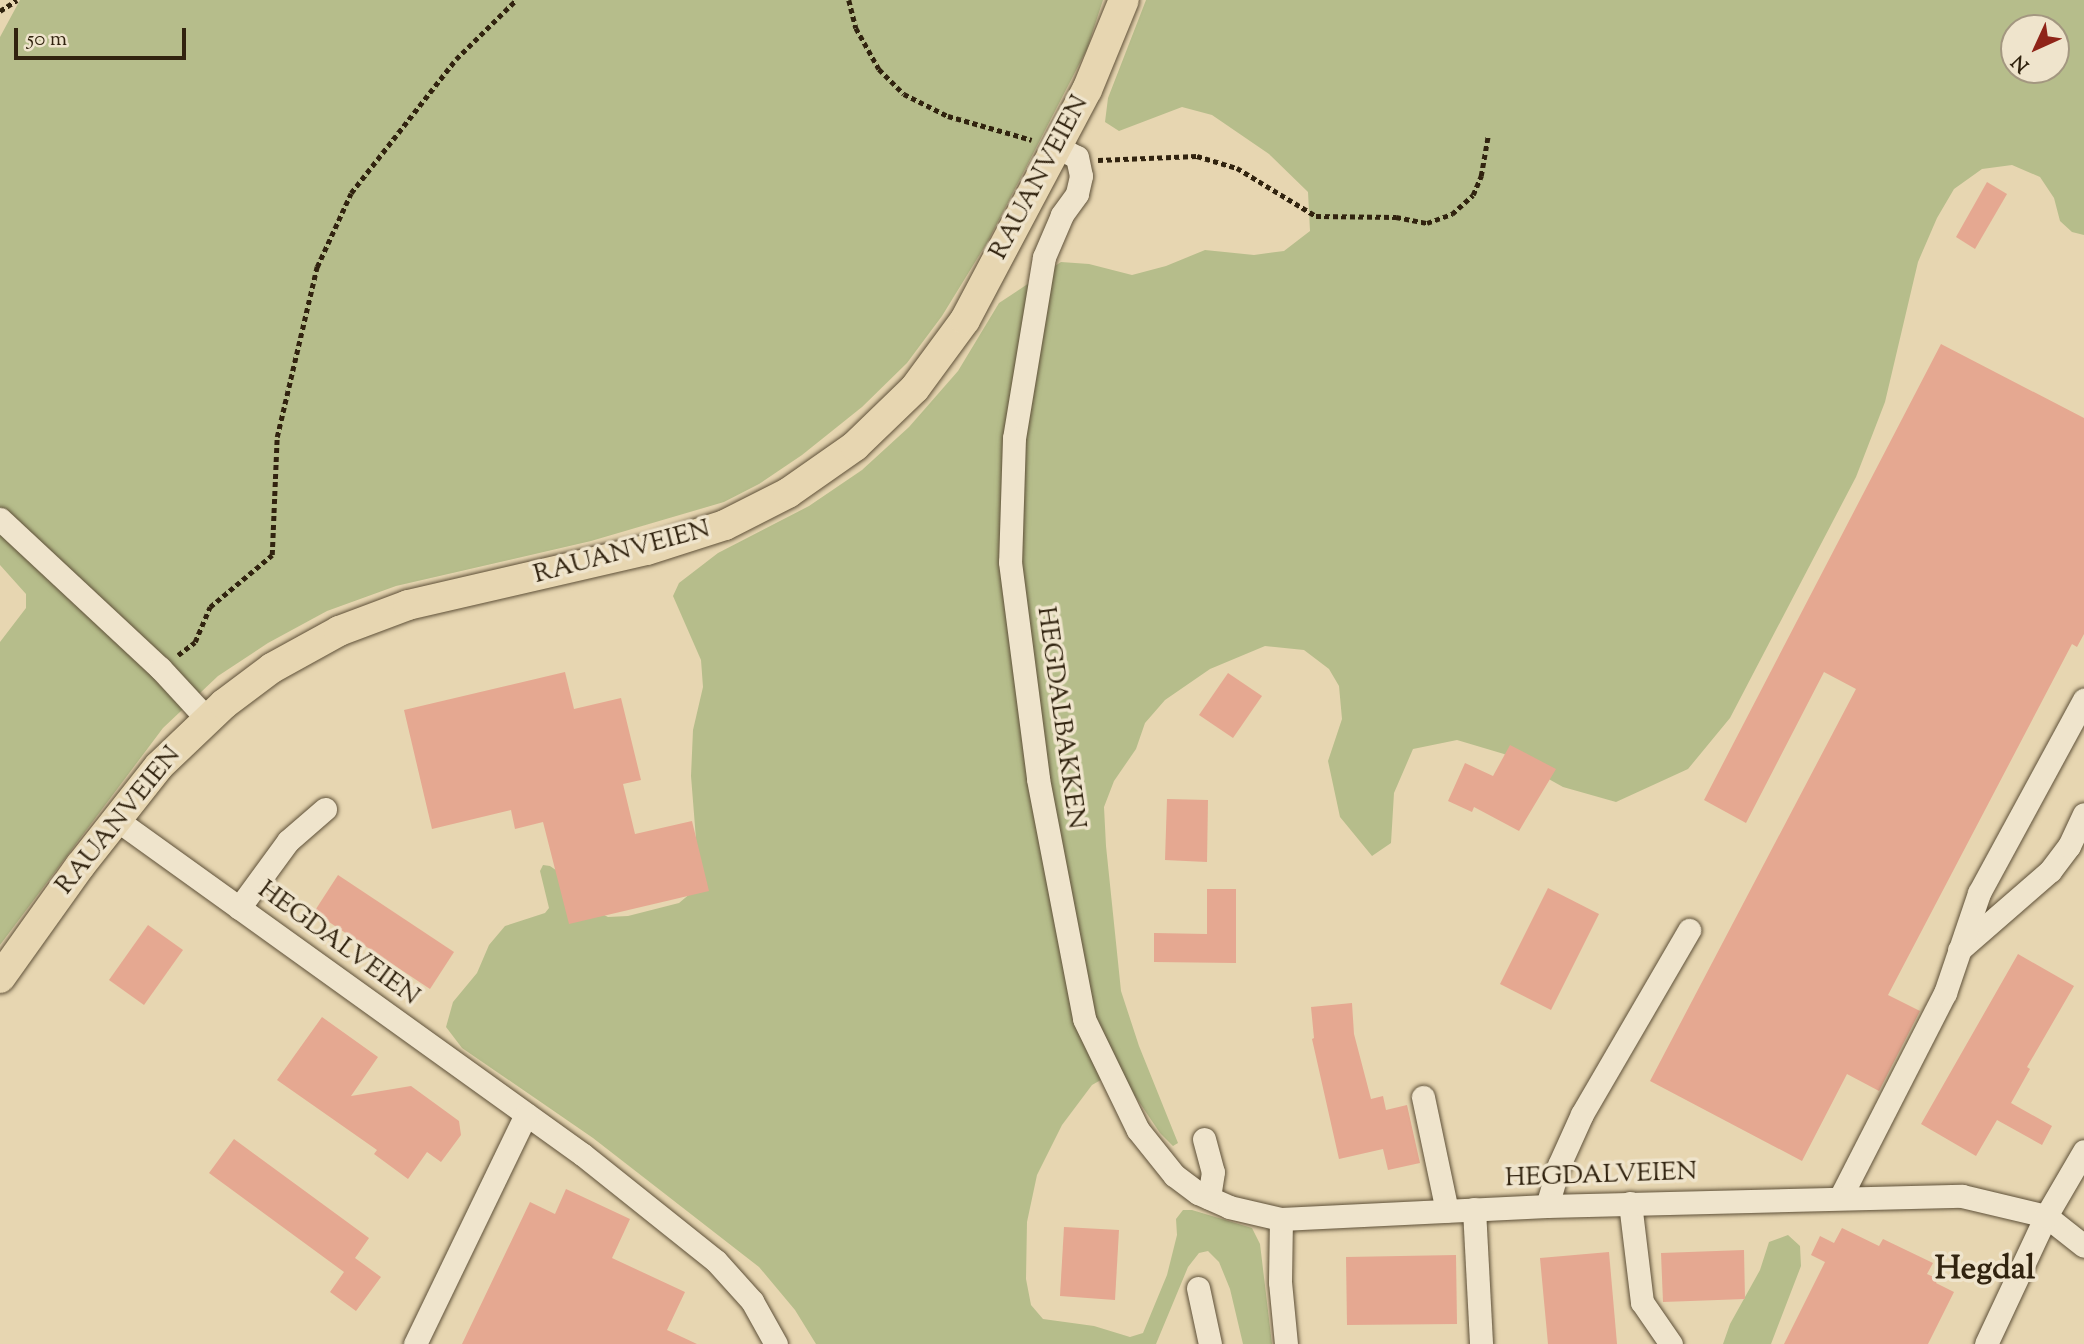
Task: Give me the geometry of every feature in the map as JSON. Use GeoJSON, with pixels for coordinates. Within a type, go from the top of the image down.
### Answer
{"type":"FeatureCollection","features":[{"type":"Feature","properties":{"kind":"main road","name":"RAUANVEIEN"},"geometry":{"type":"LineString","coordinates":[[0,978],[159,766],[207,719],[272,668],[301,650],[369,618],[408,605],[647,550],[695,536],[757,510],[828,467],[893,411],[965,320],[1067,152],[1087,90],[1124,0]]}},
{"type":"Feature","properties":{"kind":"street","name":"HEGDALBAKKEN"},"geometry":{"type":"LineString","coordinates":[[1067,152],[1081,176],[1077,194],[1062,215],[1044,257],[1014,438],[1010,562],[1038,779],[1084,1018],[1144,1139],[1174,1175],[1209,1198],[1229,1207],[1281,1219]]}},
{"type":"Feature","properties":{"kind":"street"},"geometry":{"type":"LineString","coordinates":[[0,519],[160,668],[207,719]]}},
{"type":"Feature","properties":{"kind":"street"},"geometry":{"type":"LineString","coordinates":[[1841,1196],[1945,993],[1979,893],[2082,710]]}},
{"type":"Feature","properties":{"kind":"street"},"geometry":{"type":"LineString","coordinates":[[239,908],[288,841],[325,808]]}},
{"type":"Feature","properties":{"kind":"street"},"geometry":{"type":"LineString","coordinates":[[1959,950],[2050,871],[2069,846],[2084,814]]}},
{"type":"Feature","properties":{"kind":"street","name":"HEGDALVEIEN"},"geometry":{"type":"LineString","coordinates":[[117,820],[582,1154],[716,1261],[752,1301],[776,1344]]}},
{"type":"Feature","properties":{"kind":"street"},"geometry":{"type":"LineString","coordinates":[[1547,1206],[1559,1165],[1582,1114],[1689,930]]}},
{"type":"Feature","properties":{"kind":"street"},"geometry":{"type":"LineString","coordinates":[[1423,1097],[1447,1211]]}},
{"type":"Feature","properties":{"kind":"street"},"geometry":{"type":"LineString","coordinates":[[415,1344],[526,1114]]}},
{"type":"Feature","properties":{"kind":"street"},"geometry":{"type":"LineString","coordinates":[[1204,1139],[1213,1172],[1209,1198]]}},
{"type":"Feature","properties":{"kind":"street"},"geometry":{"type":"LineString","coordinates":[[1986,1344],[2046,1216],[2084,1151]]}},
{"type":"Feature","properties":{"kind":"street","name":"HEGDALVEIEN"},"geometry":{"type":"LineString","coordinates":[[1281,1219],[1841,1196],[1962,1196],[2046,1216]]}},
{"type":"Feature","properties":{"kind":"street"},"geometry":{"type":"LineString","coordinates":[[1630,1203],[1642,1302],[1671,1344]]}},
{"type":"Feature","properties":{"kind":"street"},"geometry":{"type":"LineString","coordinates":[[1474,1209],[1481,1344]]}},
{"type":"Feature","properties":{"kind":"street"},"geometry":{"type":"LineString","coordinates":[[2046,1216],[2084,1246]]}},
{"type":"Feature","properties":{"kind":"street"},"geometry":{"type":"LineString","coordinates":[[1281,1219],[1280,1282],[1286,1344]]}},
{"type":"Feature","properties":{"kind":"street"},"geometry":{"type":"LineString","coordinates":[[1198,1288],[1210,1344]]}},
{"type":"Feature","properties":{"kind":"path"},"geometry":{"type":"LineString","coordinates":[[0,11],[17,0]]}},
{"type":"Feature","properties":{"kind":"path"},"geometry":{"type":"LineString","coordinates":[[160,668],[195,642],[210,607],[272,555],[277,437],[317,267],[352,193],[456,59],[516,0]]}},
{"type":"Feature","properties":{"kind":"path"},"geometry":{"type":"LineString","coordinates":[[849,0],[856,28],[879,69],[904,94],[948,116],[1067,152],[1103,160],[1147,155],[1197,156],[1237,168],[1316,216],[1396,217],[1427,223],[1452,214],[1473,194],[1481,176],[1489,136]]}},
{"type":"Feature","properties":{"kind":"green space"},"geometry":{"type":"Polygon","coordinates":[[[20,0],[1103,0],[1087,49],[988,241],[942,316],[907,363],[862,407],[802,455],[759,484],[724,502],[591,541],[396,586],[327,611],[268,643],[218,676],[163,728],[0,945],[0,642],[26,608],[26,594],[0,565],[0,37],[20,0]]]}},
{"type":"Feature","properties":{"kind":"green space"},"geometry":{"type":"Polygon","coordinates":[[[1146,0],[2084,0],[2084,235],[2072,232],[2060,221],[2054,198],[2040,177],[2012,165],[1982,169],[1954,189],[1937,218],[1918,262],[1885,402],[1856,477],[1730,718],[1688,769],[1616,802],[1563,787],[1504,754],[1457,740],[1413,749],[1394,793],[1391,843],[1372,856],[1340,817],[1328,761],[1342,719],[1339,686],[1329,669],[1304,650],[1265,646],[1210,669],[1165,700],[1145,723],[1136,749],[1114,781],[1104,807],[1106,846],[1121,991],[1139,1046],[1178,1143],[1173,1146],[1160,1133],[1129,1087],[1106,1077],[1092,1085],[1062,1125],[1037,1175],[1027,1222],[1026,1279],[1031,1305],[1043,1319],[1094,1326],[1130,1337],[1143,1333],[1167,1275],[1177,1235],[1176,1219],[1183,1210],[1192,1210],[1252,1228],[1260,1244],[1272,1344],[1243,1344],[1230,1289],[1219,1262],[1208,1251],[1199,1253],[1188,1267],[1156,1344],[816,1344],[795,1310],[759,1267],[593,1138],[462,1048],[446,1027],[453,1002],[477,973],[489,945],[505,926],[545,913],[549,908],[540,871],[543,865],[550,866],[563,875],[598,912],[608,917],[628,916],[679,903],[691,893],[699,877],[691,776],[693,730],[703,687],[701,660],[673,596],[679,583],[718,553],[809,506],[862,470],[909,427],[958,371],[999,303],[1061,262],[1089,264],[1132,275],[1166,266],[1205,250],[1254,255],[1284,251],[1310,231],[1308,192],[1269,154],[1212,115],[1182,107],[1119,131],[1105,122],[1108,98],[1146,0]]]}},
{"type":"Feature","properties":{"kind":"green space"},"geometry":{"type":"Polygon","coordinates":[[[1788,1235],[1800,1246],[1801,1266],[1771,1344],[1723,1344],[1730,1324],[1760,1270],[1769,1242],[1788,1235]]]}},
{"type":"Feature","properties":{"kind":"building"},"geometry":{"type":"Polygon","coordinates":[[[1987,182],[2007,194],[1975,249],[1956,237],[1987,182]]]}},
{"type":"Feature","properties":{"kind":"building"},"geometry":{"type":"Polygon","coordinates":[[[1941,344],[2084,418],[2084,634],[2077,647],[2072,644],[1888,995],[1920,1011],[1879,1091],[1847,1074],[1802,1161],[1650,1081],[1856,689],[1824,672],[1746,823],[1704,800],[1941,344]]]}},
{"type":"Feature","properties":{"kind":"building"},"geometry":{"type":"Polygon","coordinates":[[[565,672],[574,709],[621,698],[641,780],[623,784],[635,834],[692,821],[709,891],[569,924],[543,822],[515,829],[511,810],[432,829],[404,710],[565,672]]]}},
{"type":"Feature","properties":{"kind":"building"},"geometry":{"type":"Polygon","coordinates":[[[1228,673],[1262,696],[1233,738],[1199,715],[1228,673]]]}},
{"type":"Feature","properties":{"kind":"building"},"geometry":{"type":"Polygon","coordinates":[[[1510,745],[1556,769],[1519,831],[1474,807],[1472,812],[1448,801],[1465,763],[1493,776],[1510,745]]]}},
{"type":"Feature","properties":{"kind":"building"},"geometry":{"type":"Polygon","coordinates":[[[1167,799],[1208,800],[1207,862],[1165,860],[1167,799]]]}},
{"type":"Feature","properties":{"kind":"building"},"geometry":{"type":"Polygon","coordinates":[[[338,875],[454,952],[430,989],[314,912],[338,875]]]}},
{"type":"Feature","properties":{"kind":"building"},"geometry":{"type":"Polygon","coordinates":[[[1548,888],[1599,914],[1551,1010],[1500,984],[1548,888]]]}},
{"type":"Feature","properties":{"kind":"building"},"geometry":{"type":"Polygon","coordinates":[[[1207,889],[1236,889],[1236,963],[1154,962],[1154,933],[1207,934],[1207,889]]]}},
{"type":"Feature","properties":{"kind":"building"},"geometry":{"type":"Polygon","coordinates":[[[148,925],[183,950],[144,1005],[109,980],[148,925]]]}},
{"type":"Feature","properties":{"kind":"building"},"geometry":{"type":"Polygon","coordinates":[[[2018,954],[2074,986],[2027,1067],[2030,1069],[2011,1103],[2052,1126],[2042,1145],[1997,1120],[1976,1156],[1921,1124],[2018,954]]]}},
{"type":"Feature","properties":{"kind":"building"},"geometry":{"type":"Polygon","coordinates":[[[1352,1003],[1354,1034],[1371,1099],[1383,1096],[1386,1110],[1407,1105],[1420,1163],[1388,1170],[1383,1149],[1339,1159],[1312,1039],[1311,1007],[1352,1003]]]}},
{"type":"Feature","properties":{"kind":"building"},"geometry":{"type":"Polygon","coordinates":[[[322,1017],[378,1057],[351,1096],[411,1086],[459,1121],[461,1135],[441,1162],[427,1152],[408,1179],[374,1154],[377,1150],[277,1080],[322,1017]]]}},
{"type":"Feature","properties":{"kind":"building"},"geometry":{"type":"Polygon","coordinates":[[[234,1139],[369,1238],[355,1258],[381,1277],[356,1311],[330,1292],[344,1272],[209,1173],[234,1139]]]}},
{"type":"Feature","properties":{"kind":"building"},"geometry":{"type":"Polygon","coordinates":[[[566,1189],[630,1219],[612,1258],[685,1292],[667,1330],[697,1344],[462,1344],[530,1202],[555,1214],[566,1189]]]}},
{"type":"Feature","properties":{"kind":"building"},"geometry":{"type":"Polygon","coordinates":[[[1064,1227],[1119,1230],[1115,1300],[1060,1296],[1064,1227]]]}},
{"type":"Feature","properties":{"kind":"building"},"geometry":{"type":"Polygon","coordinates":[[[1842,1228],[1879,1246],[1883,1239],[1933,1263],[1927,1274],[1938,1279],[1936,1283],[1954,1292],[1928,1344],[1784,1344],[1825,1262],[1811,1255],[1820,1236],[1834,1243],[1842,1228]]]}},
{"type":"Feature","properties":{"kind":"building"},"geometry":{"type":"Polygon","coordinates":[[[1744,1250],[1745,1299],[1663,1302],[1661,1253],[1744,1250]]]}},
{"type":"Feature","properties":{"kind":"building"},"geometry":{"type":"Polygon","coordinates":[[[1609,1252],[1617,1344],[1548,1344],[1540,1258],[1609,1252]]]}},
{"type":"Feature","properties":{"kind":"building"},"geometry":{"type":"Polygon","coordinates":[[[1456,1255],[1457,1324],[1347,1325],[1346,1257],[1456,1255]]]}},
{"type":"Feature","properties":{"kind":"district","name":"Hegdal"},"geometry":{"type":"Point","coordinates":[1985,1271]}}]}
